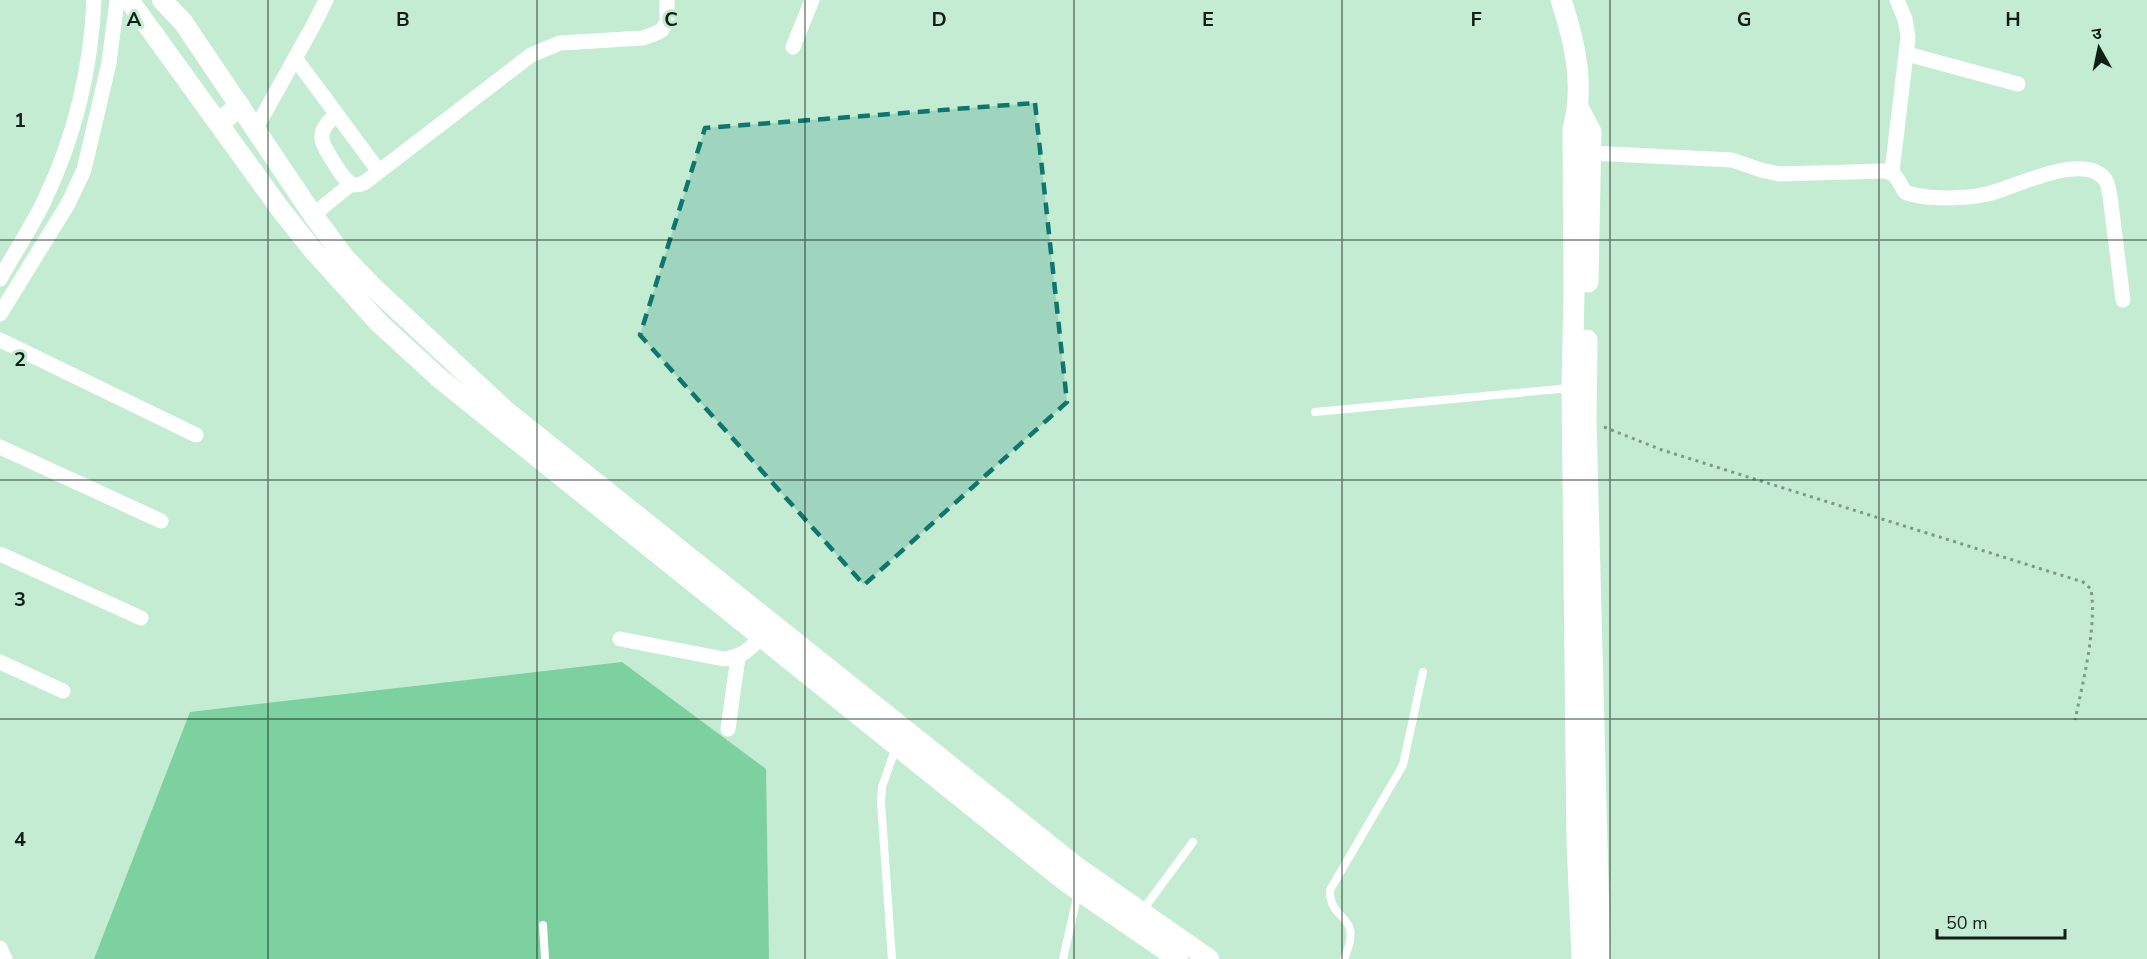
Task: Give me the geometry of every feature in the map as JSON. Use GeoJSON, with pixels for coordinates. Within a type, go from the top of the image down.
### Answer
{"type":"FeatureCollection","features":[{"type":"Feature","properties":{"kind":"main road"},"geometry":{"type":"LineString","coordinates":[[1561,0],[1573,35],[1577,62],[1579,109],[1573,129],[1572,388],[1577,840],[1582,959]]}},
{"type":"Feature","properties":{"kind":"main road"},"geometry":{"type":"LineString","coordinates":[[219,123],[240,106]]}},
{"type":"Feature","properties":{"kind":"main road"},"geometry":{"type":"LineString","coordinates":[[1579,109],[1591,132],[1586,420],[1600,959]]}},
{"type":"Feature","properties":{"kind":"street"},"geometry":{"type":"LineString","coordinates":[[0,279],[44,202],[63,160],[84,88],[94,0]]}},
{"type":"Feature","properties":{"kind":"street"},"geometry":{"type":"LineString","coordinates":[[0,314],[68,204],[84,170],[109,63],[117,0]]}},
{"type":"Feature","properties":{"kind":"street"},"geometry":{"type":"LineString","coordinates":[[129,0],[281,210],[307,242],[379,323],[440,378],[1079,891],[1209,959]]}},
{"type":"Feature","properties":{"kind":"street"},"geometry":{"type":"LineString","coordinates":[[256,128],[326,0]]}},
{"type":"Feature","properties":{"kind":"street"},"geometry":{"type":"LineString","coordinates":[[336,115],[323,130],[322,139],[325,148],[351,184],[364,183],[378,170],[531,55],[560,43],[643,38],[662,30],[667,22],[667,0]]}},
{"type":"Feature","properties":{"kind":"street"},"geometry":{"type":"LineString","coordinates":[[793,47],[812,0]]}},
{"type":"Feature","properties":{"kind":"street"},"geometry":{"type":"LineString","coordinates":[[1892,172],[1908,37],[1905,20],[1897,0]]}},
{"type":"Feature","properties":{"kind":"street"},"geometry":{"type":"LineString","coordinates":[[172,6],[313,215],[345,258],[372,286],[505,410],[1077,867],[1178,959]]}},
{"type":"Feature","properties":{"kind":"street"},"geometry":{"type":"LineString","coordinates":[[1907,54],[2018,84]]}},
{"type":"Feature","properties":{"kind":"street"},"geometry":{"type":"LineString","coordinates":[[295,58],[378,170]]}},
{"type":"Feature","properties":{"kind":"street"},"geometry":{"type":"LineString","coordinates":[[1590,153],[1732,160],[1761,171],[1779,174],[1892,172],[1898,177],[1905,192],[1912,195],[1986,195],[2050,172],[2082,169],[2096,172],[2106,180],[2110,196],[2123,300]]}},
{"type":"Feature","properties":{"kind":"street"},"geometry":{"type":"LineString","coordinates":[[313,215],[351,184]]}},
{"type":"Feature","properties":{"kind":"street"},"geometry":{"type":"LineString","coordinates":[[0,340],[196,435]]}},
{"type":"Feature","properties":{"kind":"street"},"geometry":{"type":"LineString","coordinates":[[0,447],[161,521]]}},
{"type":"Feature","properties":{"kind":"street"},"geometry":{"type":"LineString","coordinates":[[0,554],[141,618]]}},
{"type":"Feature","properties":{"kind":"street"},"geometry":{"type":"LineString","coordinates":[[620,639],[724,659],[746,653],[761,637]]}},
{"type":"Feature","properties":{"kind":"street"},"geometry":{"type":"LineString","coordinates":[[728,729],[738,657]]}},
{"type":"Feature","properties":{"kind":"street"},"geometry":{"type":"LineString","coordinates":[[0,662],[63,691]]}},
{"type":"Feature","properties":{"kind":"street"},"geometry":{"type":"LineString","coordinates":[[0,948],[5,959]]}},
{"type":"Feature","properties":{"kind":"lane"},"geometry":{"type":"LineString","coordinates":[[1315,412],[1572,388]]}},
{"type":"Feature","properties":{"kind":"lane"},"geometry":{"type":"LineString","coordinates":[[1344,959],[1352,933],[1348,922],[1329,899],[1329,890],[1403,765],[1423,672]]}},
{"type":"Feature","properties":{"kind":"lane"},"geometry":{"type":"LineString","coordinates":[[892,959],[881,802],[882,788],[897,746]]}},
{"type":"Feature","properties":{"kind":"lane"},"geometry":{"type":"LineString","coordinates":[[1135,919],[1193,842]]}},
{"type":"Feature","properties":{"kind":"lane"},"geometry":{"type":"LineString","coordinates":[[1063,959],[1079,891]]}},
{"type":"Feature","properties":{"kind":"lane"},"geometry":{"type":"LineString","coordinates":[[543,925],[545,959]]}},
{"type":"Feature","properties":{"kind":"path"},"geometry":{"type":"LineString","coordinates":[[1586,420],[1662,450],[2084,582],[2091,589],[2093,612],[2084,678],[2075,720]]}},
{"type":"Feature","properties":{"kind":"highlighted area"},"geometry":{"type":"Polygon","coordinates":[[[1035,103],[1067,402],[864,585],[640,335],[705,128],[1035,103]]]}},
{"type":"Feature","properties":{"kind":"green space"},"geometry":{"type":"Polygon","coordinates":[[[622,662],[766,769],[769,959],[94,959],[190,712],[622,662]]]}}]}
